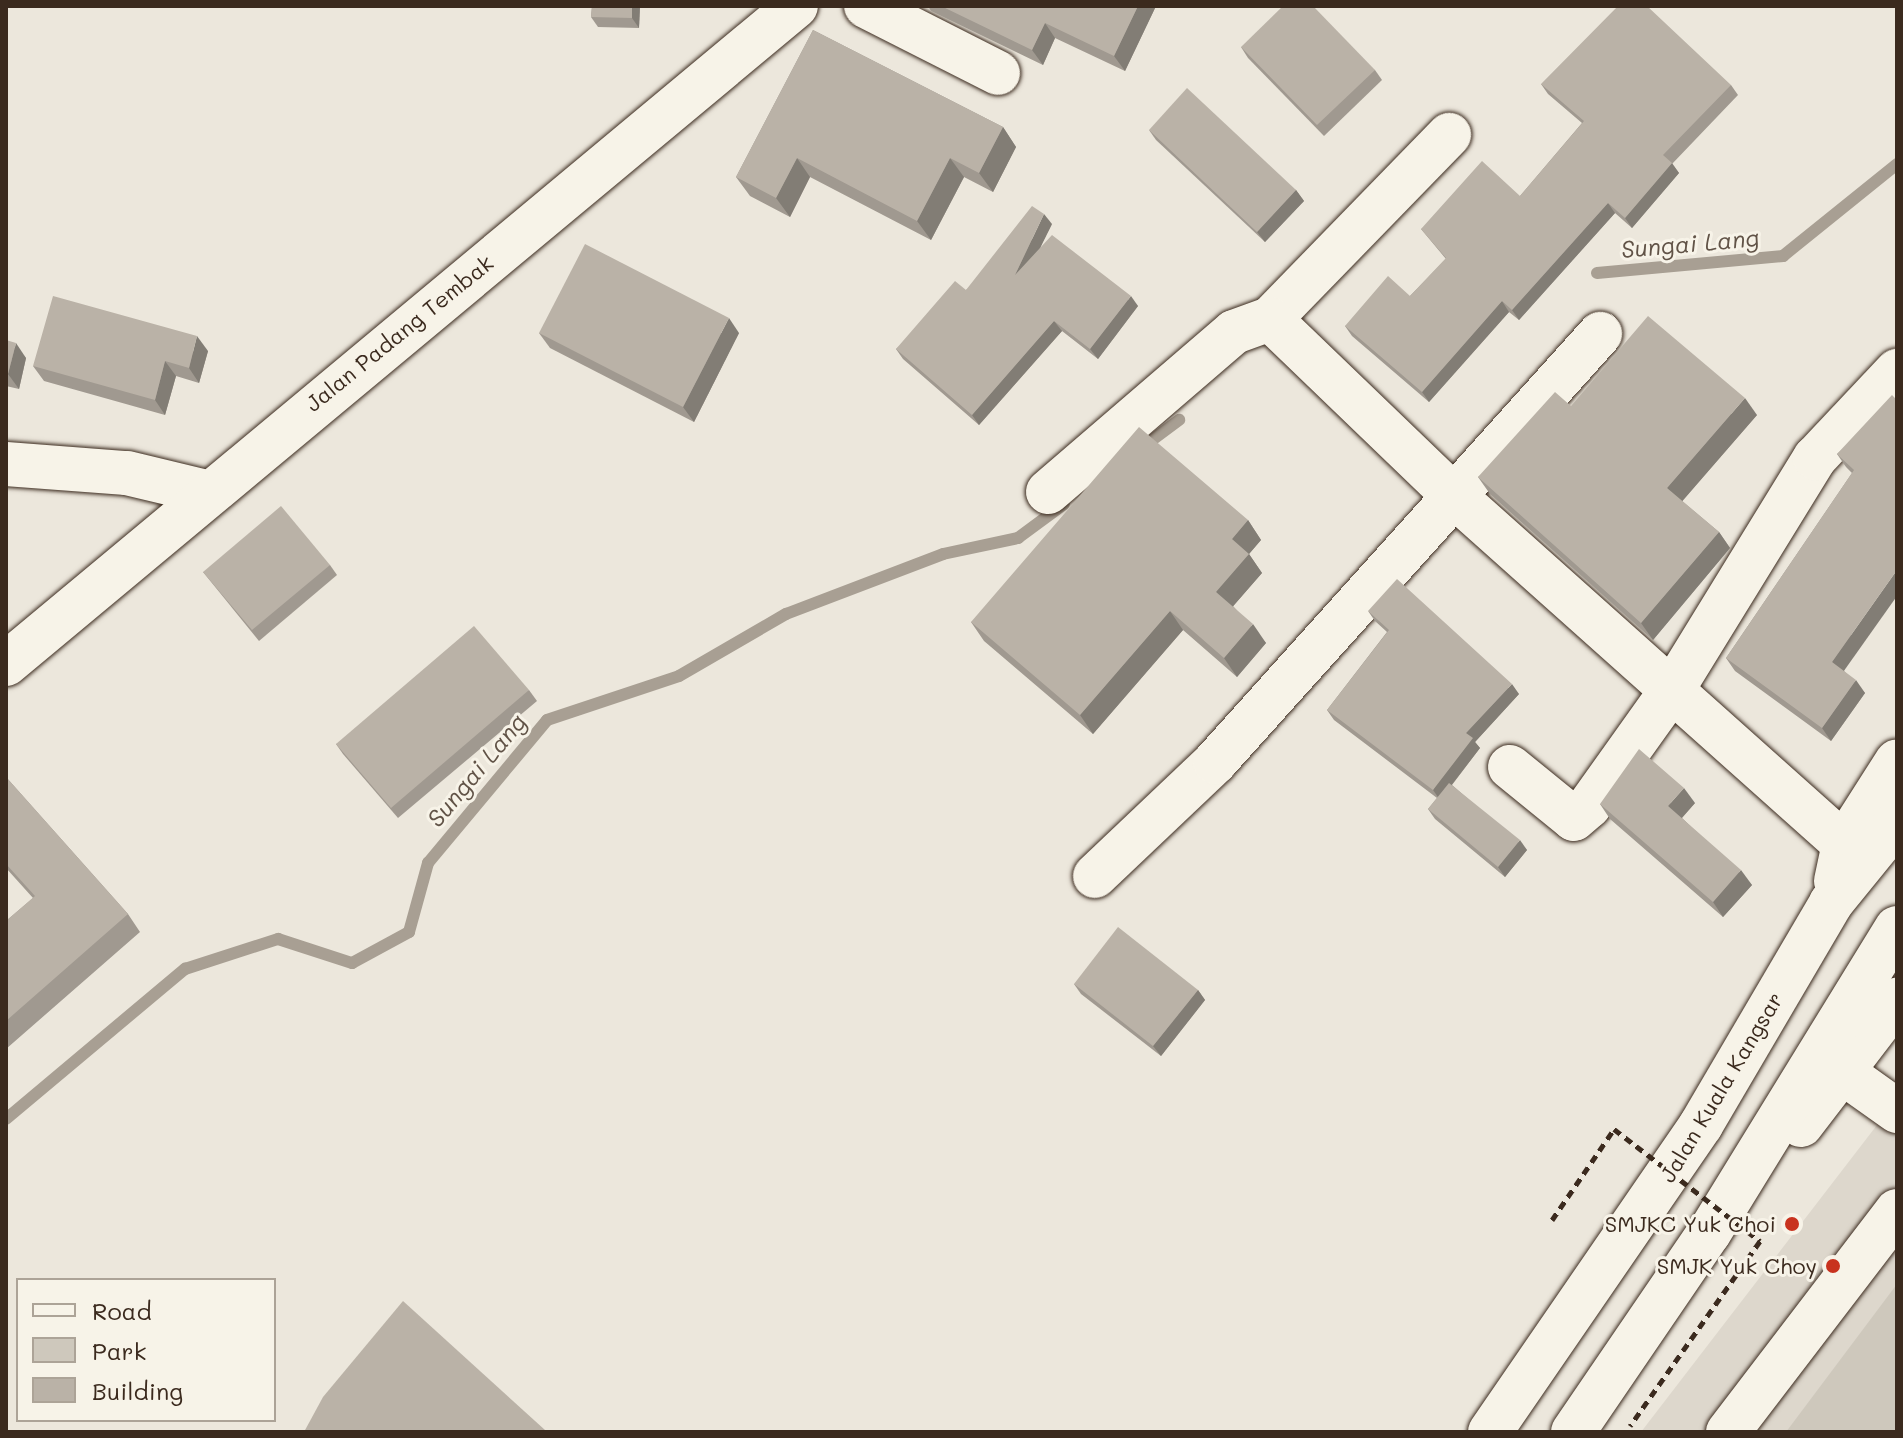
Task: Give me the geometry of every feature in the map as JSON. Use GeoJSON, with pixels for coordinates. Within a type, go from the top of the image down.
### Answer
{"type":"FeatureCollection","features":[{"type":"Feature","properties":{"kind":"main road","name":"Jalan Padang Tembak"},"geometry":{"type":"LineString","coordinates":[[6,664],[206,492],[796,6]]}},
{"type":"Feature","properties":{"kind":"main road"},"geometry":{"type":"LineString","coordinates":[[866,6],[998,73]]}},
{"type":"Feature","properties":{"kind":"main road"},"geometry":{"type":"LineString","coordinates":[[1048,492],[1234,332],[1270,319],[1449,135]]}},
{"type":"Feature","properties":{"kind":"main road"},"geometry":{"type":"LineString","coordinates":[[1270,319],[1452,494],[1674,687],[1844,844]]}},
{"type":"Feature","properties":{"kind":"main road"},"geometry":{"type":"LineString","coordinates":[[1095,876],[1215,762],[1452,494],[1600,334]]}},
{"type":"Feature","properties":{"kind":"main road"},"geometry":{"type":"LineString","coordinates":[[1510,767],[1574,819],[1674,687],[1815,458],[1897,371]]}},
{"type":"Feature","properties":{"kind":"main road"},"geometry":{"type":"LineString","coordinates":[[6,464],[127,473],[206,492]]}},
{"type":"Feature","properties":{"kind":"main road"},"geometry":{"type":"LineString","coordinates":[[1831,903],[1844,844],[1897,761]]}},
{"type":"Feature","properties":{"kind":"main road","name":"Jalan Kuala Kangsar"},"geometry":{"type":"LineString","coordinates":[[1490,1432],[1701,1125],[1831,903],[1897,822]]}},
{"type":"Feature","properties":{"kind":"main road"},"geometry":{"type":"LineString","coordinates":[[1573,1432],[1709,1233],[1897,928]]}},
{"type":"Feature","properties":{"kind":"main road"},"geometry":{"type":"LineString","coordinates":[[1709,1233],[1845,1074],[1897,1000]]}},
{"type":"Feature","properties":{"kind":"main road"},"geometry":{"type":"LineString","coordinates":[[1845,1074],[1897,1111]]}},
{"type":"Feature","properties":{"kind":"main road"},"geometry":{"type":"LineString","coordinates":[[1728,1432],[1897,1211]]}},
{"type":"Feature","properties":{"kind":"path"},"geometry":{"type":"LineString","coordinates":[[1552,1220],[1614,1129],[1760,1241],[1630,1426]]}},
{"type":"Feature","properties":{"kind":"shaded area","name":"SMJK Yuk Choy"},"geometry":{"type":"Polygon","coordinates":[[[1897,1099],[1897,1432],[1641,1432],[1897,1099]]]}},
{"type":"Feature","properties":{"kind":"green space"},"geometry":{"type":"Polygon","coordinates":[[[1897,1284],[1897,1432],[1786,1432],[1897,1284]]]}},
{"type":"Feature","properties":{"kind":"building"},"geometry":{"type":"Polygon","coordinates":[[[592,6],[632,6],[632,18],[591,17],[592,6]]]}},
{"type":"Feature","properties":{"kind":"building"},"geometry":{"type":"Polygon","coordinates":[[[941,6],[1138,6],[1114,56],[1045,23],[1032,50],[941,6]]]}},
{"type":"Feature","properties":{"kind":"building"},"geometry":{"type":"Polygon","coordinates":[[[1283,6],[1313,6],[1375,70],[1317,125],[1241,47],[1283,6]]]}},
{"type":"Feature","properties":{"kind":"building"},"geometry":{"type":"Polygon","coordinates":[[[1618,6],[1647,6],[1731,85],[1663,155],[1672,163],[1625,218],[1608,203],[1512,310],[1502,301],[1422,392],[1345,326],[1388,276],[1410,296],[1446,258],[1421,229],[1482,161],[1520,196],[1584,121],[1541,84],[1618,6]]]}},
{"type":"Feature","properties":{"kind":"building"},"geometry":{"type":"Polygon","coordinates":[[[813,30],[1003,127],[979,173],[950,158],[917,221],[797,158],[776,198],[736,177],[813,30]]]}},
{"type":"Feature","properties":{"kind":"building"},"geometry":{"type":"Polygon","coordinates":[[[1187,88],[1296,190],[1257,232],[1149,130],[1187,88]]]}},
{"type":"Feature","properties":{"kind":"building"},"geometry":{"type":"Polygon","coordinates":[[[1032,206],[1044,214],[1015,275],[1052,235],[1131,296],[1090,349],[1054,321],[972,415],[896,349],[955,281],[966,290],[1032,206]]]}},
{"type":"Feature","properties":{"kind":"building"},"geometry":{"type":"Polygon","coordinates":[[[585,244],[729,318],[683,407],[539,333],[585,244]]]}},
{"type":"Feature","properties":{"kind":"building"},"geometry":{"type":"Polygon","coordinates":[[[53,296],[197,336],[189,368],[165,361],[155,400],[33,366],[53,296]]]}},
{"type":"Feature","properties":{"kind":"building"},"geometry":{"type":"Polygon","coordinates":[[[1648,316],[1745,398],[1667,488],[1719,532],[1641,623],[1478,477],[1555,392],[1571,406],[1648,316]]]}},
{"type":"Feature","properties":{"kind":"building"},"geometry":{"type":"Polygon","coordinates":[[[6,340],[16,343],[8,374],[6,373],[6,340]]]}},
{"type":"Feature","properties":{"kind":"building"},"geometry":{"type":"Polygon","coordinates":[[[1892,395],[1897,400],[1897,570],[1832,662],[1856,680],[1822,728],[1726,658],[1854,470],[1837,454],[1892,395]]]}},
{"type":"Feature","properties":{"kind":"building"},"geometry":{"type":"Polygon","coordinates":[[[1139,427],[1248,520],[1232,539],[1249,554],[1216,592],[1253,624],[1224,658],[1170,611],[1080,715],[971,622],[1139,427]]]}},
{"type":"Feature","properties":{"kind":"building"},"geometry":{"type":"Polygon","coordinates":[[[281,506],[330,565],[252,630],[203,572],[281,506]]]}},
{"type":"Feature","properties":{"kind":"building"},"geometry":{"type":"Polygon","coordinates":[[[1397,579],[1512,684],[1466,733],[1473,738],[1433,790],[1327,710],[1389,630],[1368,611],[1397,579]]]}},
{"type":"Feature","properties":{"kind":"building"},"geometry":{"type":"Polygon","coordinates":[[[474,626],[529,690],[391,808],[336,744],[474,626]]]}},
{"type":"Feature","properties":{"kind":"building"},"geometry":{"type":"Polygon","coordinates":[[[1639,749],[1684,788],[1668,806],[1741,870],[1713,902],[1600,804],[1639,749]]]}},
{"type":"Feature","properties":{"kind":"building"},"geometry":{"type":"Polygon","coordinates":[[[6,777],[128,914],[6,1021],[6,921],[35,896],[6,864],[6,777]]]}},
{"type":"Feature","properties":{"kind":"building"},"geometry":{"type":"Polygon","coordinates":[[[1449,783],[1520,840],[1498,867],[1428,809],[1449,783]]]}},
{"type":"Feature","properties":{"kind":"building"},"geometry":{"type":"Polygon","coordinates":[[[1118,927],[1198,990],[1153,1046],[1074,984],[1118,927]]]}},
{"type":"Feature","properties":{"kind":"building"},"geometry":{"type":"Polygon","coordinates":[[[403,1301],[545,1430],[304,1432],[323,1397],[403,1301]]]}},
{"type":"Feature","properties":{"kind":"waterway","name":"Sungai Lang"},"geometry":{"type":"LineString","coordinates":[[1597,273],[1783,256],[1897,164]]}},
{"type":"Feature","properties":{"kind":"waterway","name":"Sungai Lang"},"geometry":{"type":"LineString","coordinates":[[1140,449],[1179,420]]}},
{"type":"Feature","properties":{"kind":"waterway","name":"Sungai Lang"},"geometry":{"type":"LineString","coordinates":[[6,1119],[185,969],[278,939],[352,963],[409,932],[428,863],[547,720],[679,676],[786,614],[943,554],[1018,538],[1064,504]]}},
{"type":"Feature","properties":{"kind":"place","name":"SMJKC Yuk Choi"},"geometry":{"type":"Point","coordinates":[1792,1224]}},
{"type":"Feature","properties":{"kind":"place","name":"SMJK Yuk Choy"},"geometry":{"type":"Point","coordinates":[1833,1266]}}]}
